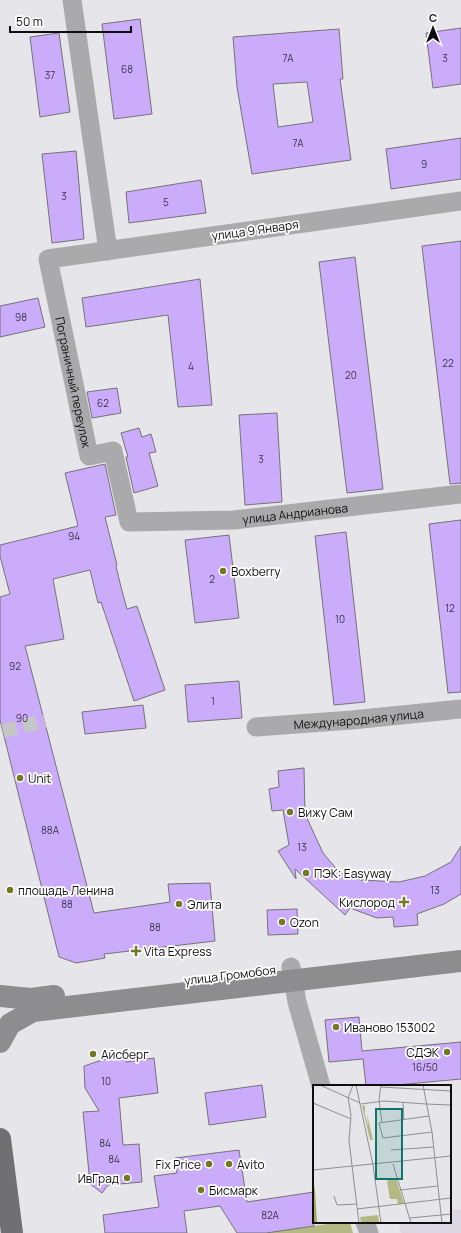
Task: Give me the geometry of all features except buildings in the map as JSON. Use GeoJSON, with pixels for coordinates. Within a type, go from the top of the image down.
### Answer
{"type":"FeatureCollection","features":[{"type":"Feature","properties":{"kind":"highway"},"geometry":{"type":"LineString","coordinates":[[0,1139],[12,1233]]}},
{"type":"Feature","properties":{"kind":"main road","name":"улица Громобоя"},"geometry":{"type":"LineString","coordinates":[[0,1042],[10,1024],[33,1011],[461,949]]}},
{"type":"Feature","properties":{"kind":"main road","name":"улица Громобоя"},"geometry":{"type":"LineString","coordinates":[[0,996],[31,999],[292,974],[461,961]]}},
{"type":"Feature","properties":{"kind":"main road","name":"улица Громобоя"},"geometry":{"type":"LineString","coordinates":[[0,1000],[33,1011]]}},
{"type":"Feature","properties":{"kind":"street"},"geometry":{"type":"LineString","coordinates":[[72,0],[108,251]]}},
{"type":"Feature","properties":{"kind":"street","name":"улица 9 Января"},"geometry":{"type":"LineString","coordinates":[[48,260],[461,201]]}},
{"type":"Feature","properties":{"kind":"street","name":"Пограничный переулок"},"geometry":{"type":"LineString","coordinates":[[48,260],[88,456],[113,451],[129,522]]}},
{"type":"Feature","properties":{"kind":"street","name":"улица Андрианова"},"geometry":{"type":"LineString","coordinates":[[129,522],[234,520],[461,494]]}},
{"type":"Feature","properties":{"kind":"street","name":"Международная улица"},"geometry":{"type":"LineString","coordinates":[[256,727],[352,720],[461,708]]}},
{"type":"Feature","properties":{"kind":"street"},"geometry":{"type":"LineString","coordinates":[[292,974],[297,1002],[321,1085]]}},
{"type":"Feature","properties":{"kind":"street"},"geometry":{"type":"LineString","coordinates":[[365,1223],[369,1233]]}},
{"type":"Feature","properties":{"kind":"shaded area"},"geometry":{"type":"Polygon","coordinates":[[[461,1209],[461,1233],[401,1233],[399,1223],[451,1223],[451,1210],[461,1209]]]}},
{"type":"Feature","properties":{"kind":"green space"},"geometry":{"type":"Polygon","coordinates":[[[334,1223],[350,1223],[353,1233],[266,1233],[334,1223]]]}},
{"type":"Feature","properties":{"kind":"tunnel"},"geometry":{"type":"LineString","coordinates":[[3,731],[45,721]]}},
{"type":"Feature","properties":{"kind":"place","name":"Boxberry"},"geometry":{"type":"Point","coordinates":[223,571]}},
{"type":"Feature","properties":{"kind":"place","name":"Unit"},"geometry":{"type":"Point","coordinates":[20,778]}},
{"type":"Feature","properties":{"kind":"place","name":"Вижу Сам"},"geometry":{"type":"Point","coordinates":[290,812]}},
{"type":"Feature","properties":{"kind":"place","name":"ПЭК: Easyway"},"geometry":{"type":"Point","coordinates":[306,873]}},
{"type":"Feature","properties":{"kind":"place","name":"площадь Ленина"},"geometry":{"type":"Point","coordinates":[10,890]}},
{"type":"Feature","properties":{"kind":"place","name":"Кислород"},"geometry":{"type":"Point","coordinates":[404,902]}},
{"type":"Feature","properties":{"kind":"place","name":"Элита"},"geometry":{"type":"Point","coordinates":[179,904]}},
{"type":"Feature","properties":{"kind":"place","name":"Ozon"},"geometry":{"type":"Point","coordinates":[282,922]}},
{"type":"Feature","properties":{"kind":"place","name":"Vita Express"},"geometry":{"type":"Point","coordinates":[136,951]}},
{"type":"Feature","properties":{"kind":"place","name":"Иваново 153002"},"geometry":{"type":"Point","coordinates":[336,1027]}},
{"type":"Feature","properties":{"kind":"place","name":"СДЭК"},"geometry":{"type":"Point","coordinates":[447,1052]}},
{"type":"Feature","properties":{"kind":"place","name":"Айсберг"},"geometry":{"type":"Point","coordinates":[93,1054]}},
{"type":"Feature","properties":{"kind":"place","name":"Fix Price"},"geometry":{"type":"Point","coordinates":[209,1164]}},
{"type":"Feature","properties":{"kind":"place","name":"Avito"},"geometry":{"type":"Point","coordinates":[229,1164]}},
{"type":"Feature","properties":{"kind":"place","name":"ИвГрад"},"geometry":{"type":"Point","coordinates":[127,1178]}},
{"type":"Feature","properties":{"kind":"place","name":"Бисмарк"},"geometry":{"type":"Point","coordinates":[201,1190]}}]}
